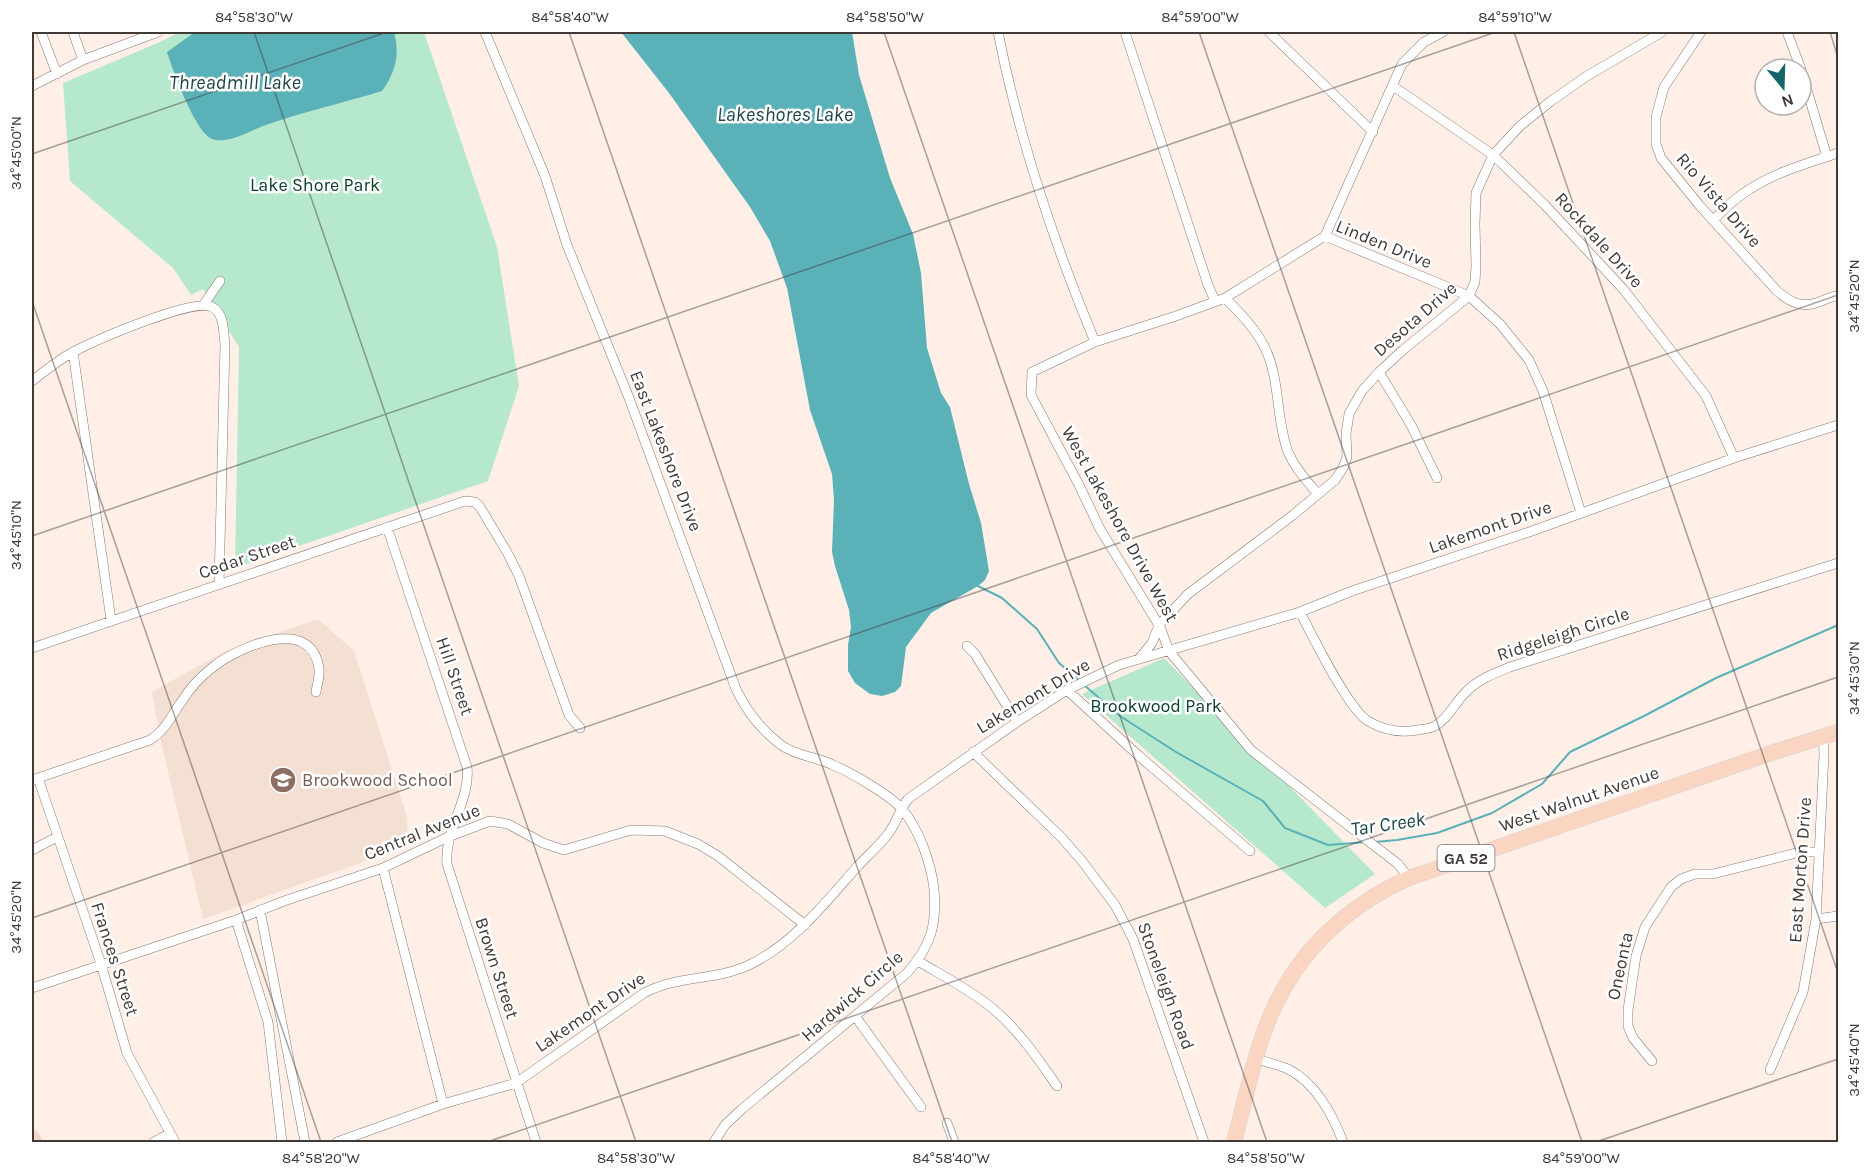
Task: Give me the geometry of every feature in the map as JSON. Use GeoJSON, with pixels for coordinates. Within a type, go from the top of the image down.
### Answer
{"type":"FeatureCollection","features":[{"type":"Feature","properties":{"kind":"main road","name":"West Walnut Avenue"},"geometry":{"type":"LineString","coordinates":[[1234,1143],[1273,1010],[1289,979],[1306,955],[1328,931],[1356,907],[1374,895],[1409,878],[1839,732]]}},
{"type":"Feature","properties":{"kind":"main road"},"geometry":{"type":"LineString","coordinates":[[32,1138],[34,1143]]}},
{"type":"Feature","properties":{"kind":"street"},"geometry":{"type":"LineString","coordinates":[[41,32],[57,74]]}},
{"type":"Feature","properties":{"kind":"street"},"geometry":{"type":"LineString","coordinates":[[73,32],[83,60]]}},
{"type":"Feature","properties":{"kind":"street"},"geometry":{"type":"LineString","coordinates":[[32,87],[83,60],[158,32]]}},
{"type":"Feature","properties":{"kind":"street","name":"East Lakeshore Drive"},"geometry":{"type":"LineString","coordinates":[[485,32],[544,176],[567,245],[629,398],[736,689],[744,705],[754,720],[783,747],[833,765],[891,799],[901,808]]}},
{"type":"Feature","properties":{"kind":"street"},"geometry":{"type":"LineString","coordinates":[[998,32],[1008,82],[1028,156],[1066,273],[1095,342]]}},
{"type":"Feature","properties":{"kind":"street"},"geometry":{"type":"LineString","coordinates":[[1125,32],[1208,285],[1220,299],[1245,318],[1264,344],[1275,375],[1281,427],[1289,453],[1299,472],[1317,493]]}},
{"type":"Feature","properties":{"kind":"street"},"geometry":{"type":"LineString","coordinates":[[1269,32],[1373,132]]}},
{"type":"Feature","properties":{"kind":"street"},"geometry":{"type":"LineString","coordinates":[[1325,236],[1402,64],[1424,42],[1443,32]]}},
{"type":"Feature","properties":{"kind":"street","name":"Desota Drive"},"geometry":{"type":"LineString","coordinates":[[1137,660],[1152,643],[1159,625],[1188,594],[1293,515],[1335,480],[1347,457],[1346,434],[1349,414],[1362,391],[1379,372],[1469,296],[1475,282],[1476,193],[1493,155],[1520,126],[1551,101],[1587,76],[1662,32]]}},
{"type":"Feature","properties":{"kind":"street","name":"Rio Vista Drive"},"geometry":{"type":"LineString","coordinates":[[1701,32],[1664,87],[1656,117],[1656,144],[1661,158],[1777,291],[1800,305],[1839,296]]}},
{"type":"Feature","properties":{"kind":"street"},"geometry":{"type":"LineString","coordinates":[[1786,32],[1796,57]]}},
{"type":"Feature","properties":{"kind":"street","name":"Rockdale Drive"},"geometry":{"type":"LineString","coordinates":[[1393,86],[1493,155],[1544,204],[1624,290],[1706,396],[1734,458]]}},
{"type":"Feature","properties":{"kind":"street"},"geometry":{"type":"LineString","coordinates":[[1813,110],[1827,157]]}},
{"type":"Feature","properties":{"kind":"street"},"geometry":{"type":"LineString","coordinates":[[1713,220],[1740,196],[1790,168],[1839,153]]}},
{"type":"Feature","properties":{"kind":"street","name":"Linden Drive"},"geometry":{"type":"LineString","coordinates":[[1095,342],[1220,299],[1325,236],[1469,296],[1500,324],[1529,360],[1543,391],[1581,513]]}},
{"type":"Feature","properties":{"kind":"street"},"geometry":{"type":"LineString","coordinates":[[204,304],[220,281]]}},
{"type":"Feature","properties":{"kind":"street"},"geometry":{"type":"LineString","coordinates":[[32,381],[74,352],[186,307],[204,304],[213,307],[221,315],[225,344],[219,584]]}},
{"type":"Feature","properties":{"kind":"street","name":"West Lakeshore Drive West"},"geometry":{"type":"LineString","coordinates":[[1095,342],[1032,372],[1031,395],[1100,529],[1159,625],[1169,651],[1251,750],[1398,864],[1409,878]]}},
{"type":"Feature","properties":{"kind":"street"},"geometry":{"type":"LineString","coordinates":[[74,352],[111,620]]}},
{"type":"Feature","properties":{"kind":"street"},"geometry":{"type":"LineString","coordinates":[[1379,372],[1411,425],[1437,478]]}},
{"type":"Feature","properties":{"kind":"street","name":"Lakemont Drive"},"geometry":{"type":"LineString","coordinates":[[337,1143],[443,1104],[516,1083],[644,993],[675,981],[708,976],[747,966],[763,958],[805,925],[889,833],[908,799],[973,752],[1067,690],[1119,665],[1300,612],[1352,591],[1532,531],[1734,458],[1839,425]]}},
{"type":"Feature","properties":{"kind":"street","name":"Cedar Street"},"geometry":{"type":"LineString","coordinates":[[32,648],[465,501],[475,502],[519,576],[569,715],[580,728]]}},
{"type":"Feature","properties":{"kind":"street","name":"Hill Street"},"geometry":{"type":"LineString","coordinates":[[387,527],[467,767],[467,785],[448,837]]}},
{"type":"Feature","properties":{"kind":"street","name":"Ridgeleigh Circle"},"geometry":{"type":"LineString","coordinates":[[1300,612],[1320,652],[1366,720],[1383,728],[1405,732],[1434,727],[1451,712],[1466,691],[1491,675],[1510,667],[1839,563]]}},
{"type":"Feature","properties":{"kind":"street"},"geometry":{"type":"LineString","coordinates":[[35,779],[150,740],[161,733],[195,682],[212,667],[228,656],[269,639],[285,637],[301,642],[314,653],[319,670],[316,692]]}},
{"type":"Feature","properties":{"kind":"street"},"geometry":{"type":"LineString","coordinates":[[966,646],[975,654],[1017,722]]}},
{"type":"Feature","properties":{"kind":"street"},"geometry":{"type":"LineString","coordinates":[[1067,690],[1139,756],[1250,851]]}},
{"type":"Feature","properties":{"kind":"street","name":"East Morton Drive"},"geometry":{"type":"LineString","coordinates":[[1770,1070],[1803,992],[1816,919],[1823,736]]}},
{"type":"Feature","properties":{"kind":"street","name":"Stoneleigh Road"},"geometry":{"type":"LineString","coordinates":[[973,752],[1060,837],[1082,861],[1115,905],[1130,932],[1140,958],[1204,1143]]}},
{"type":"Feature","properties":{"kind":"street","name":"Frances Street"},"geometry":{"type":"LineString","coordinates":[[35,779],[101,964],[127,1053],[175,1143]]}},
{"type":"Feature","properties":{"kind":"street","name":"Hardwick Circle"},"geometry":{"type":"LineString","coordinates":[[714,1143],[725,1125],[742,1109],[907,973],[925,950],[933,932],[935,915],[933,881],[920,842],[901,808]]}},
{"type":"Feature","properties":{"kind":"street","name":"Central Avenue"},"geometry":{"type":"LineString","coordinates":[[32,988],[383,868],[448,837],[490,821],[508,824],[543,843],[564,850],[631,830],[665,831],[698,844],[718,856],[805,925]]}},
{"type":"Feature","properties":{"kind":"street"},"geometry":{"type":"LineString","coordinates":[[32,850],[57,837]]}},
{"type":"Feature","properties":{"kind":"street","name":"Brown Street"},"geometry":{"type":"LineString","coordinates":[[448,837],[447,864],[536,1143]]}},
{"type":"Feature","properties":{"kind":"street","name":"Oneonta"},"geometry":{"type":"LineString","coordinates":[[1652,1061],[1633,1038],[1628,1026],[1628,1010],[1636,956],[1646,927],[1671,887],[1681,879],[1695,874],[1713,874],[1800,852],[1818,852]]}},
{"type":"Feature","properties":{"kind":"street"},"geometry":{"type":"LineString","coordinates":[[383,868],[443,1104]]}},
{"type":"Feature","properties":{"kind":"street"},"geometry":{"type":"LineString","coordinates":[[260,910],[305,1143]]}},
{"type":"Feature","properties":{"kind":"street"},"geometry":{"type":"LineString","coordinates":[[1816,919],[1839,916]]}},
{"type":"Feature","properties":{"kind":"street"},"geometry":{"type":"LineString","coordinates":[[236,920],[268,1022],[282,1143]]}},
{"type":"Feature","properties":{"kind":"street"},"geometry":{"type":"LineString","coordinates":[[918,961],[991,1007],[1014,1029],[1057,1086]]}},
{"type":"Feature","properties":{"kind":"street"},"geometry":{"type":"LineString","coordinates":[[855,1016],[921,1107]]}},
{"type":"Feature","properties":{"kind":"street"},"geometry":{"type":"LineString","coordinates":[[1257,1059],[1289,1070],[1312,1088],[1339,1132],[1342,1143]]}},
{"type":"Feature","properties":{"kind":"street"},"geometry":{"type":"LineString","coordinates":[[947,1123],[954,1143]]}},
{"type":"Feature","properties":{"kind":"street"},"geometry":{"type":"LineString","coordinates":[[154,1143],[169,1134]]}},
{"type":"Feature","properties":{"kind":"shaded area","name":"Brookwood School"},"geometry":{"type":"Polygon","coordinates":[[[318,619],[354,651],[407,817],[408,846],[203,919],[161,742],[152,692],[225,651],[318,619]]]}},
{"type":"Feature","properties":{"kind":"green space","name":"Lake Shore Park"},"geometry":{"type":"Polygon","coordinates":[[[180,32],[424,32],[497,247],[519,386],[488,481],[235,568],[239,347],[203,289],[191,295],[173,268],[70,181],[63,83],[180,32]]]}},
{"type":"Feature","properties":{"kind":"green space","name":"Brookwood Park"},"geometry":{"type":"Polygon","coordinates":[[[1164,658],[1375,874],[1325,908],[1082,694],[1164,658]]]}},
{"type":"Feature","properties":{"kind":"water","name":"Threadmill Lake"},"geometry":{"type":"Polygon","coordinates":[[[195,32],[394,32],[397,48],[396,63],[382,91],[278,121],[237,137],[216,140],[210,138],[197,123],[167,52],[195,32]]]}},
{"type":"Feature","properties":{"kind":"water","name":"Lakeshores Lake"},"geometry":{"type":"Polygon","coordinates":[[[621,32],[852,32],[859,75],[890,178],[913,234],[921,273],[927,348],[941,393],[950,407],[981,523],[989,571],[985,580],[978,586],[931,613],[906,647],[901,686],[895,692],[882,696],[870,694],[855,683],[848,671],[851,627],[849,610],[832,552],[834,500],[832,474],[810,410],[787,288],[770,241],[750,207],[669,93],[621,32]]]}},
{"type":"Feature","properties":{"kind":"waterway","name":"Tar Creek"},"geometry":{"type":"LineString","coordinates":[[978,586],[1002,598],[1037,629],[1059,663],[1080,681]]}},
{"type":"Feature","properties":{"kind":"waterway","name":"Tar Creek"},"geometry":{"type":"LineString","coordinates":[[1375,842],[1437,833],[1492,813],[1542,784],[1570,752],[1716,678],[1838,625]]}},
{"type":"Feature","properties":{"kind":"waterway","name":"Tar Creek"},"geometry":{"type":"LineString","coordinates":[[1084,685],[1120,716],[1176,752],[1263,801],[1285,828],[1328,845],[1366,842]]}},
{"type":"Feature","properties":{"kind":"place","name":"Brookwood School"},"geometry":{"type":"Point","coordinates":[283,780]}}]}
